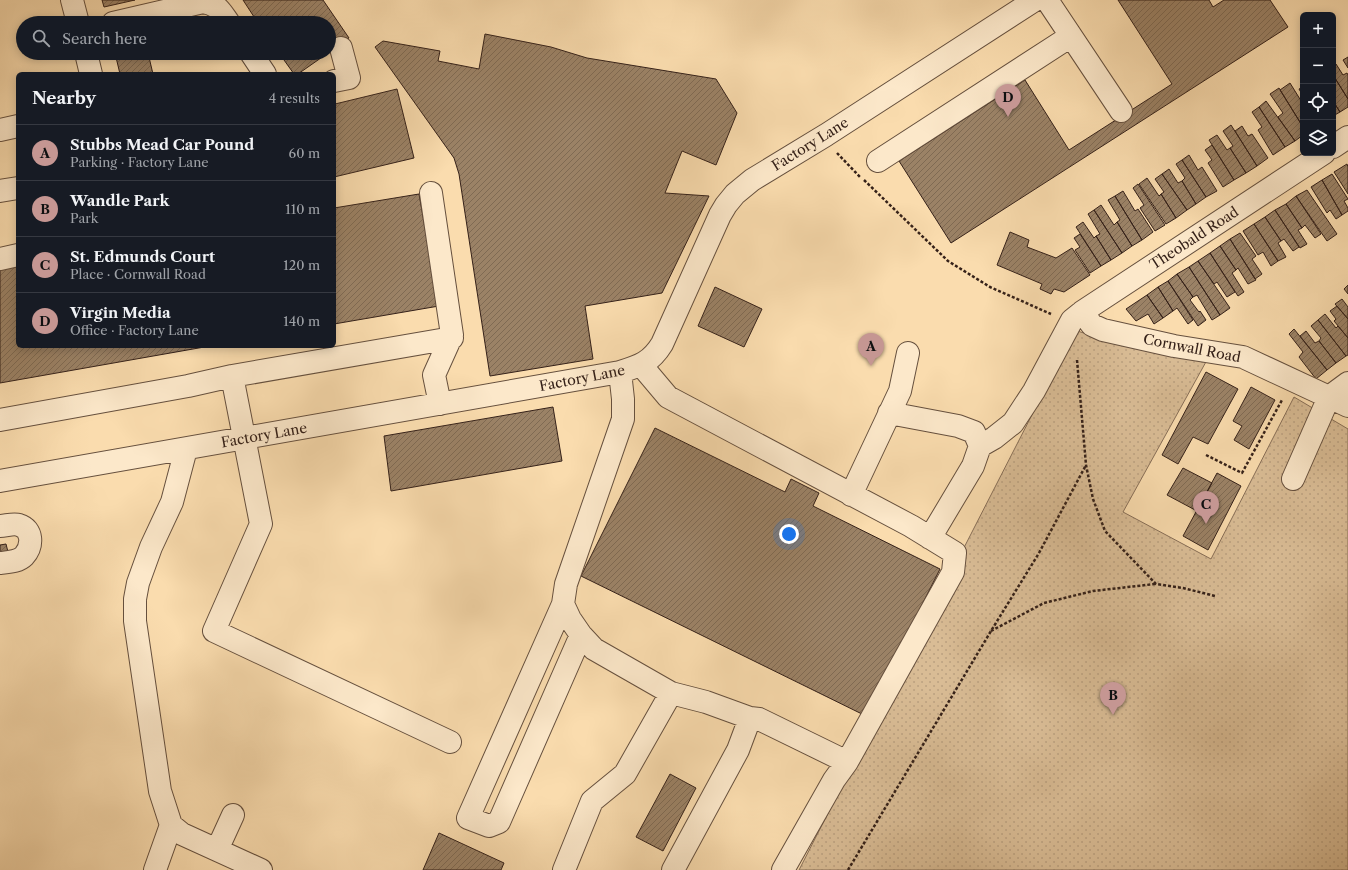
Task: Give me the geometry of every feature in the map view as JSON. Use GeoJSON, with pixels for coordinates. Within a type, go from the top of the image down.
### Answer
{"type":"FeatureCollection","features":[{"type":"Feature","properties":{"kind":"street"},"geometry":{"type":"LineString","coordinates":[[72,0],[76,16]]}},
{"type":"Feature","properties":{"kind":"street","name":"Factory Lane"},"geometry":{"type":"LineString","coordinates":[[0,481],[620,372],[641,365],[653,356],[662,344],[720,215],[726,204],[743,186],[1035,0]]}},
{"type":"Feature","properties":{"kind":"street"},"geometry":{"type":"LineString","coordinates":[[1047,0],[1121,111]]}},
{"type":"Feature","properties":{"kind":"street"},"geometry":{"type":"LineString","coordinates":[[143,16],[204,2],[212,3],[224,16]]}},
{"type":"Feature","properties":{"kind":"street"},"geometry":{"type":"LineString","coordinates":[[878,161],[1071,36]]}},
{"type":"Feature","properties":{"kind":"street"},"geometry":{"type":"LineString","coordinates":[[336,81],[349,78],[342,48]]}},
{"type":"Feature","properties":{"kind":"street"},"geometry":{"type":"LineString","coordinates":[[88,60],[91,72]]}},
{"type":"Feature","properties":{"kind":"street"},"geometry":{"type":"LineString","coordinates":[[256,60],[264,72]]}},
{"type":"Feature","properties":{"kind":"street"},"geometry":{"type":"LineString","coordinates":[[0,130],[16,126]]}},
{"type":"Feature","properties":{"kind":"street"},"geometry":{"type":"LineString","coordinates":[[1336,145],[1348,137]]}},
{"type":"Feature","properties":{"kind":"street","name":"Theobald Road"},"geometry":{"type":"LineString","coordinates":[[1074,319],[1319,156]]}},
{"type":"Feature","properties":{"kind":"street"},"geometry":{"type":"LineString","coordinates":[[0,191],[16,188]]}},
{"type":"Feature","properties":{"kind":"street"},"geometry":{"type":"LineString","coordinates":[[431,193],[452,330],[452,338],[434,375],[440,404]]}},
{"type":"Feature","properties":{"kind":"street"},"geometry":{"type":"LineString","coordinates":[[0,259],[16,255]]}},
{"type":"Feature","properties":{"kind":"street"},"geometry":{"type":"LineString","coordinates":[[930,538],[973,466],[980,446],[994,438],[1014,423],[1034,391],[1074,319]]}},
{"type":"Feature","properties":{"kind":"street","name":"Cornwall Road"},"geometry":{"type":"LineString","coordinates":[[1074,319],[1103,330],[1174,346],[1243,357],[1339,402]]}},
{"type":"Feature","properties":{"kind":"street"},"geometry":{"type":"LineString","coordinates":[[0,420],[188,386],[232,376],[452,338]]}},
{"type":"Feature","properties":{"kind":"street"},"geometry":{"type":"LineString","coordinates":[[851,494],[900,391],[908,353]]}},
{"type":"Feature","properties":{"kind":"street"},"geometry":{"type":"LineString","coordinates":[[641,365],[668,398],[851,494],[955,553],[953,572],[847,762],[834,780],[784,870]]}},
{"type":"Feature","properties":{"kind":"street"},"geometry":{"type":"LineString","coordinates":[[581,635],[499,822],[489,826],[468,818],[563,604],[566,584],[623,419],[623,399],[620,372]]}},
{"type":"Feature","properties":{"kind":"street"},"geometry":{"type":"LineString","coordinates":[[232,376],[262,524],[214,631],[450,742]]}},
{"type":"Feature","properties":{"kind":"street"},"geometry":{"type":"LineString","coordinates":[[1293,479],[1339,402],[1348,383]]}},
{"type":"Feature","properties":{"kind":"street"},"geometry":{"type":"LineString","coordinates":[[890,413],[958,426],[974,432],[980,446]]}},
{"type":"Feature","properties":{"kind":"street"},"geometry":{"type":"LineString","coordinates":[[186,449],[172,502],[151,546],[138,583],[136,599],[135,621],[160,791],[171,825],[182,834],[261,870]]}},
{"type":"Feature","properties":{"kind":"street"},"geometry":{"type":"LineString","coordinates":[[0,526],[17,524],[25,527],[30,534],[30,542],[24,556],[15,561],[0,563]]}},
{"type":"Feature","properties":{"kind":"street"},"geometry":{"type":"LineString","coordinates":[[563,604],[570,619],[581,635],[594,649],[670,693],[706,702],[750,718],[759,719],[847,762]]}},
{"type":"Feature","properties":{"kind":"street"},"geometry":{"type":"LineString","coordinates":[[564,870],[592,801],[625,774],[670,693]]}},
{"type":"Feature","properties":{"kind":"street"},"geometry":{"type":"LineString","coordinates":[[673,870],[738,750],[750,718]]}},
{"type":"Feature","properties":{"kind":"street"},"geometry":{"type":"LineString","coordinates":[[217,850],[233,814]]}},
{"type":"Feature","properties":{"kind":"street"},"geometry":{"type":"LineString","coordinates":[[155,870],[171,825]]}},
{"type":"Feature","properties":{"kind":"path"},"geometry":{"type":"LineString","coordinates":[[826,134],[836,152],[880,197],[948,261],[990,287],[1064,320],[1074,319]]}},
{"type":"Feature","properties":{"kind":"path"},"geometry":{"type":"LineString","coordinates":[[1078,355],[1077,363],[1086,465],[1094,499],[1104,531],[1156,584]]}},
{"type":"Feature","properties":{"kind":"path"},"geometry":{"type":"LineString","coordinates":[[1206,455],[1242,473],[1293,380]]}},
{"type":"Feature","properties":{"kind":"path"},"geometry":{"type":"LineString","coordinates":[[848,870],[1039,553],[1086,465]]}},
{"type":"Feature","properties":{"kind":"path"},"geometry":{"type":"LineString","coordinates":[[991,631],[1044,603],[1093,591],[1156,584],[1183,588],[1215,596]]}},
{"type":"Feature","properties":{"kind":"shaded area"},"geometry":{"type":"Polygon","coordinates":[[[1074,330],[1100,338],[1207,360],[1123,512],[1211,559],[1294,397],[1348,429],[1348,870],[799,870],[1058,364],[1074,330]]]}},
{"type":"Feature","properties":{"kind":"building"},"geometry":{"type":"Polygon","coordinates":[[[102,0],[135,0],[104,7],[102,0]]]}},
{"type":"Feature","properties":{"kind":"building"},"geometry":{"type":"Polygon","coordinates":[[[243,0],[323,0],[334,16],[253,16],[243,0]]]}},
{"type":"Feature","properties":{"kind":"building"},"geometry":{"type":"Polygon","coordinates":[[[1118,0],[1209,0],[1213,7],[1224,0],[1270,0],[1288,27],[951,243],[899,161],[1025,80],[1069,150],[1172,84],[1118,0]]]}},
{"type":"Feature","properties":{"kind":"building"},"geometry":{"type":"Polygon","coordinates":[[[336,19],[349,38],[336,47],[336,19]]]}},
{"type":"Feature","properties":{"kind":"building"},"geometry":{"type":"Polygon","coordinates":[[[485,34],[551,47],[587,58],[716,79],[737,113],[716,165],[682,151],[665,193],[709,196],[662,293],[585,306],[593,359],[490,376],[459,174],[454,158],[375,47],[383,41],[440,51],[438,61],[479,69],[485,34]]]}},
{"type":"Feature","properties":{"kind":"building"},"geometry":{"type":"Polygon","coordinates":[[[1348,57],[1348,68],[1343,60],[1348,57]]]}},
{"type":"Feature","properties":{"kind":"building"},"geometry":{"type":"Polygon","coordinates":[[[117,60],[150,60],[153,72],[120,72],[117,60]]]}},
{"type":"Feature","properties":{"kind":"building"},"geometry":{"type":"Polygon","coordinates":[[[284,60],[318,60],[301,72],[293,72],[284,60]]]}},
{"type":"Feature","properties":{"kind":"building"},"geometry":{"type":"Polygon","coordinates":[[[1336,64],[1343,75],[1347,73],[1348,75],[1348,99],[1336,80],[1336,64]]]}},
{"type":"Feature","properties":{"kind":"building"},"geometry":{"type":"Polygon","coordinates":[[[1336,80],[1348,99],[1348,107],[1340,112],[1336,106],[1336,80]]]}},
{"type":"Feature","properties":{"kind":"building"},"geometry":{"type":"Polygon","coordinates":[[[1290,83],[1300,99],[1300,122],[1280,90],[1290,83]]]}},
{"type":"Feature","properties":{"kind":"building"},"geometry":{"type":"Polygon","coordinates":[[[1279,88],[1300,122],[1300,137],[1295,141],[1278,117],[1283,113],[1270,94],[1279,88]]]}},
{"type":"Feature","properties":{"kind":"building"},"geometry":{"type":"Polygon","coordinates":[[[397,89],[414,158],[336,177],[336,104],[397,89]]]}},
{"type":"Feature","properties":{"kind":"building"},"geometry":{"type":"Polygon","coordinates":[[[1266,101],[1295,141],[1285,147],[1259,107],[1266,101]]]}},
{"type":"Feature","properties":{"kind":"building"},"geometry":{"type":"Polygon","coordinates":[[[1336,106],[1340,112],[1336,114],[1336,106]]]}},
{"type":"Feature","properties":{"kind":"building"},"geometry":{"type":"Polygon","coordinates":[[[1259,107],[1285,147],[1273,155],[1258,130],[1262,127],[1252,112],[1259,107]]]}},
{"type":"Feature","properties":{"kind":"building"},"geometry":{"type":"Polygon","coordinates":[[[1231,125],[1257,166],[1246,173],[1230,148],[1233,146],[1223,131],[1231,125]]]}},
{"type":"Feature","properties":{"kind":"building"},"geometry":{"type":"Polygon","coordinates":[[[1242,126],[1248,136],[1252,134],[1268,158],[1257,166],[1235,131],[1242,126]]]}},
{"type":"Feature","properties":{"kind":"building"},"geometry":{"type":"Polygon","coordinates":[[[1217,135],[1227,150],[1230,148],[1246,173],[1234,180],[1209,140],[1217,135]]]}},
{"type":"Feature","properties":{"kind":"building"},"geometry":{"type":"Polygon","coordinates":[[[1212,145],[1234,180],[1223,187],[1208,163],[1212,160],[1205,150],[1212,145]]]}},
{"type":"Feature","properties":{"kind":"building"},"geometry":{"type":"Polygon","coordinates":[[[1189,155],[1198,170],[1202,167],[1217,191],[1206,197],[1182,160],[1189,155]]]}},
{"type":"Feature","properties":{"kind":"building"},"geometry":{"type":"Polygon","coordinates":[[[1182,160],[1206,197],[1196,204],[1182,181],[1185,178],[1176,164],[1182,160]]]}},
{"type":"Feature","properties":{"kind":"building"},"geometry":{"type":"Polygon","coordinates":[[[1347,164],[1348,167],[1348,194],[1334,172],[1347,164]]]}},
{"type":"Feature","properties":{"kind":"building"},"geometry":{"type":"Polygon","coordinates":[[[1169,169],[1178,183],[1182,181],[1196,204],[1187,210],[1162,174],[1169,169]]]}},
{"type":"Feature","properties":{"kind":"building"},"geometry":{"type":"Polygon","coordinates":[[[1162,174],[1187,210],[1176,218],[1161,194],[1164,192],[1155,179],[1162,174]]]}},
{"type":"Feature","properties":{"kind":"building"},"geometry":{"type":"Polygon","coordinates":[[[1332,174],[1348,199],[1344,201],[1348,211],[1342,215],[1322,180],[1332,174]]]}},
{"type":"Feature","properties":{"kind":"building"},"geometry":{"type":"Polygon","coordinates":[[[1147,178],[1159,196],[1161,194],[1176,218],[1166,224],[1139,184],[1147,178]]]}},
{"type":"Feature","properties":{"kind":"building"},"geometry":{"type":"Polygon","coordinates":[[[1322,180],[1342,215],[1336,219],[1330,210],[1327,213],[1311,187],[1322,180]]]}},
{"type":"Feature","properties":{"kind":"building"},"geometry":{"type":"Polygon","coordinates":[[[1138,184],[1165,225],[1155,231],[1140,208],[1144,205],[1133,188],[1138,184]]]}},
{"type":"Feature","properties":{"kind":"building"},"geometry":{"type":"Polygon","coordinates":[[[1307,190],[1337,234],[1327,241],[1296,196],[1307,190]]]}},
{"type":"Feature","properties":{"kind":"building"},"geometry":{"type":"Polygon","coordinates":[[[1123,191],[1135,211],[1138,209],[1153,232],[1142,240],[1115,196],[1123,191]]]}},
{"type":"Feature","properties":{"kind":"building"},"geometry":{"type":"Polygon","coordinates":[[[419,194],[439,306],[336,324],[336,208],[419,194]]]}},
{"type":"Feature","properties":{"kind":"building"},"geometry":{"type":"Polygon","coordinates":[[[1115,196],[1142,240],[1132,246],[1117,222],[1120,220],[1108,200],[1115,196]]]}},
{"type":"Feature","properties":{"kind":"building"},"geometry":{"type":"Polygon","coordinates":[[[1296,196],[1321,234],[1315,238],[1305,225],[1302,228],[1286,204],[1296,196]]]}},
{"type":"Feature","properties":{"kind":"building"},"geometry":{"type":"Polygon","coordinates":[[[1286,204],[1302,228],[1298,230],[1307,244],[1300,248],[1275,210],[1286,204]]]}},
{"type":"Feature","properties":{"kind":"building"},"geometry":{"type":"Polygon","coordinates":[[[1101,205],[1114,225],[1117,222],[1132,246],[1122,253],[1094,210],[1101,205]]]}},
{"type":"Feature","properties":{"kind":"building"},"geometry":{"type":"Polygon","coordinates":[[[1094,210],[1122,253],[1111,260],[1096,236],[1100,234],[1088,214],[1094,210]]]}},
{"type":"Feature","properties":{"kind":"building"},"geometry":{"type":"Polygon","coordinates":[[[1275,210],[1299,247],[1293,251],[1284,239],[1281,241],[1265,217],[1275,210]]]}},
{"type":"Feature","properties":{"kind":"building"},"geometry":{"type":"Polygon","coordinates":[[[1265,217],[1281,241],[1278,243],[1286,257],[1278,261],[1254,224],[1265,217]]]}},
{"type":"Feature","properties":{"kind":"building"},"geometry":{"type":"Polygon","coordinates":[[[1083,222],[1094,238],[1096,236],[1111,260],[1101,266],[1076,227],[1083,222]]]}},
{"type":"Feature","properties":{"kind":"building"},"geometry":{"type":"Polygon","coordinates":[[[1254,224],[1278,261],[1271,266],[1263,252],[1258,255],[1243,231],[1254,224]]]}},
{"type":"Feature","properties":{"kind":"building"},"geometry":{"type":"Polygon","coordinates":[[[1010,232],[1029,240],[1027,247],[1056,258],[1072,248],[1090,275],[1064,292],[1054,289],[1051,294],[1040,289],[1042,284],[997,265],[1010,232]]]}},
{"type":"Feature","properties":{"kind":"building"},"geometry":{"type":"Polygon","coordinates":[[[1240,233],[1256,256],[1252,259],[1262,274],[1255,279],[1230,239],[1240,233]]]}},
{"type":"Feature","properties":{"kind":"building"},"geometry":{"type":"Polygon","coordinates":[[[1080,234],[1101,266],[1090,273],[1075,250],[1080,247],[1074,238],[1080,234]]]}},
{"type":"Feature","properties":{"kind":"building"},"geometry":{"type":"Polygon","coordinates":[[[1230,239],[1256,280],[1248,284],[1238,268],[1236,270],[1220,246],[1230,239]]]}},
{"type":"Feature","properties":{"kind":"building"},"geometry":{"type":"Polygon","coordinates":[[[1220,246],[1236,270],[1232,273],[1244,292],[1238,296],[1210,253],[1220,246]]]}},
{"type":"Feature","properties":{"kind":"building"},"geometry":{"type":"Polygon","coordinates":[[[1210,253],[1235,292],[1227,297],[1217,282],[1214,284],[1198,261],[1210,253]]]}},
{"type":"Feature","properties":{"kind":"building"},"geometry":{"type":"Polygon","coordinates":[[[1198,261],[1230,308],[1220,315],[1189,267],[1198,261]]]}},
{"type":"Feature","properties":{"kind":"building"},"geometry":{"type":"Polygon","coordinates":[[[16,264],[16,348],[199,348],[0,383],[0,267],[16,264]]]}},
{"type":"Feature","properties":{"kind":"building"},"geometry":{"type":"Polygon","coordinates":[[[1189,267],[1220,315],[1212,320],[1197,295],[1193,297],[1177,274],[1189,267]]]}},
{"type":"Feature","properties":{"kind":"building"},"geometry":{"type":"Polygon","coordinates":[[[1177,274],[1193,297],[1190,300],[1206,320],[1198,326],[1168,281],[1177,274]]]}},
{"type":"Feature","properties":{"kind":"building"},"geometry":{"type":"Polygon","coordinates":[[[1168,281],[1193,320],[1188,324],[1177,308],[1173,311],[1158,287],[1168,281]]]}},
{"type":"Feature","properties":{"kind":"building"},"geometry":{"type":"Polygon","coordinates":[[[1348,285],[1348,294],[1344,289],[1348,285]]]}},
{"type":"Feature","properties":{"kind":"building"},"geometry":{"type":"Polygon","coordinates":[[[715,287],[762,309],[744,347],[698,326],[715,287]]]}},
{"type":"Feature","properties":{"kind":"building"},"geometry":{"type":"Polygon","coordinates":[[[1158,287],[1173,311],[1163,318],[1147,295],[1158,287]]]}},
{"type":"Feature","properties":{"kind":"building"},"geometry":{"type":"Polygon","coordinates":[[[1147,295],[1163,318],[1154,324],[1148,314],[1136,321],[1126,309],[1147,295]]]}},
{"type":"Feature","properties":{"kind":"building"},"geometry":{"type":"Polygon","coordinates":[[[1342,299],[1348,307],[1348,319],[1335,304],[1342,299]]]}},
{"type":"Feature","properties":{"kind":"building"},"geometry":{"type":"Polygon","coordinates":[[[1337,306],[1348,319],[1348,338],[1334,321],[1336,319],[1330,311],[1337,306]]]}},
{"type":"Feature","properties":{"kind":"building"},"geometry":{"type":"Polygon","coordinates":[[[1325,314],[1336,328],[1338,326],[1348,338],[1348,355],[1346,356],[1318,320],[1325,314]]]}},
{"type":"Feature","properties":{"kind":"building"},"geometry":{"type":"Polygon","coordinates":[[[1318,320],[1346,356],[1336,363],[1319,341],[1321,338],[1311,326],[1318,320]]]}},
{"type":"Feature","properties":{"kind":"building"},"geometry":{"type":"Polygon","coordinates":[[[1294,329],[1327,370],[1316,379],[1299,357],[1303,352],[1289,334],[1294,329]]]}},
{"type":"Feature","properties":{"kind":"building"},"geometry":{"type":"Polygon","coordinates":[[[1306,331],[1315,343],[1319,341],[1336,363],[1327,370],[1300,336],[1306,331]]]}},
{"type":"Feature","properties":{"kind":"building"},"geometry":{"type":"Polygon","coordinates":[[[1206,372],[1238,389],[1208,444],[1193,437],[1178,464],[1162,455],[1206,372]]]}},
{"type":"Feature","properties":{"kind":"building"},"geometry":{"type":"Polygon","coordinates":[[[1251,387],[1275,400],[1249,449],[1234,440],[1242,426],[1233,421],[1251,387]]]}},
{"type":"Feature","properties":{"kind":"building"},"geometry":{"type":"Polygon","coordinates":[[[553,407],[562,461],[391,491],[384,436],[553,407]]]}},
{"type":"Feature","properties":{"kind":"building"},"geometry":{"type":"Polygon","coordinates":[[[655,428],[785,492],[791,479],[819,493],[813,506],[940,569],[866,716],[581,576],[655,428]]]}},
{"type":"Feature","properties":{"kind":"building"},"geometry":{"type":"Polygon","coordinates":[[[1183,468],[1212,483],[1197,511],[1167,495],[1183,468]]]}},
{"type":"Feature","properties":{"kind":"building"},"geometry":{"type":"Polygon","coordinates":[[[1217,473],[1241,486],[1208,550],[1183,536],[1217,473]]]}},
{"type":"Feature","properties":{"kind":"building"},"geometry":{"type":"Polygon","coordinates":[[[6,544],[8,552],[0,554],[0,545],[6,544]]]}},
{"type":"Feature","properties":{"kind":"building"},"geometry":{"type":"Polygon","coordinates":[[[670,774],[696,788],[663,851],[636,837],[670,774]]]}},
{"type":"Feature","properties":{"kind":"building"},"geometry":{"type":"Polygon","coordinates":[[[439,833],[504,863],[501,870],[423,870],[439,833]]]}},
{"type":"Feature","properties":{"kind":"place","name":"Virgin Media"},"geometry":{"type":"Point","coordinates":[1008,117]}},
{"type":"Feature","properties":{"kind":"place","name":"Stubbs Mead Car Pound"},"geometry":{"type":"Point","coordinates":[871,366]}},
{"type":"Feature","properties":{"kind":"place","name":"St. Edmunds Court"},"geometry":{"type":"Point","coordinates":[1206,524]}},
{"type":"Feature","properties":{"kind":"place","name":"Wandle Park"},"geometry":{"type":"Point","coordinates":[1113,715]}}]}
